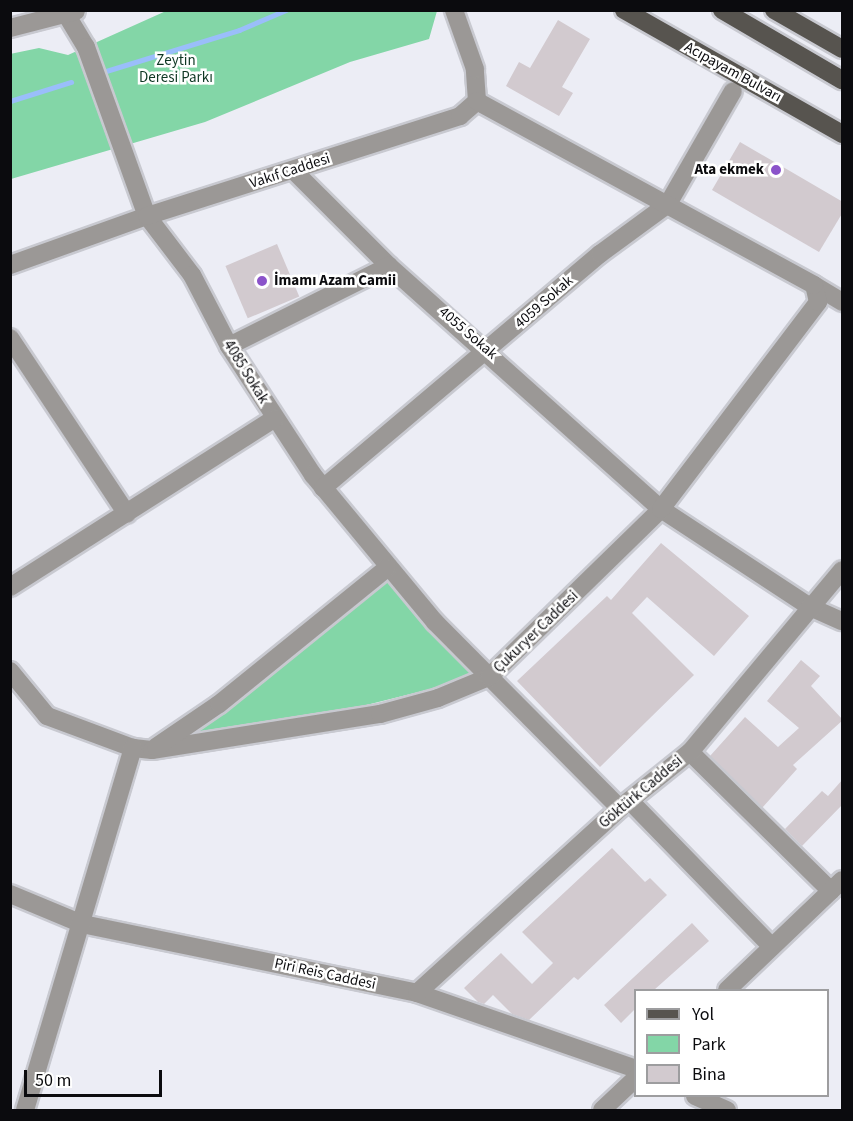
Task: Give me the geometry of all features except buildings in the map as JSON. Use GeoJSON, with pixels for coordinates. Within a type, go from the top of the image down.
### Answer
{"type":"FeatureCollection","features":[{"type":"Feature","properties":{"kind":"main road","name":"Acıpayam Bulvarı"},"geometry":{"type":"LineString","coordinates":[[624,10],[843,134]]}},
{"type":"Feature","properties":{"kind":"main road"},"geometry":{"type":"LineString","coordinates":[[722,10],[843,80]]}},
{"type":"Feature","properties":{"kind":"main road"},"geometry":{"type":"LineString","coordinates":[[788,14],[843,50]]}},
{"type":"Feature","properties":{"kind":"street"},"geometry":{"type":"LineString","coordinates":[[454,10],[475,69],[477,101],[668,204],[816,293],[843,302]]}},
{"type":"Feature","properties":{"kind":"street"},"geometry":{"type":"LineString","coordinates":[[10,28],[72,12]]}},
{"type":"Feature","properties":{"kind":"street","name":"4085 Sokak"},"geometry":{"type":"LineString","coordinates":[[72,12],[147,216],[192,275],[229,346],[323,488],[387,568],[494,682],[626,805],[772,947]]}},
{"type":"Feature","properties":{"kind":"street","name":"4059 Sokak"},"geometry":{"type":"LineString","coordinates":[[323,488],[488,351],[600,254],[668,204],[733,91]]}},
{"type":"Feature","properties":{"kind":"street","name":"Vakıf Caddesi"},"geometry":{"type":"LineString","coordinates":[[10,265],[147,216],[460,116],[477,101]]}},
{"type":"Feature","properties":{"kind":"street","name":"4055 Sokak"},"geometry":{"type":"LineString","coordinates":[[293,170],[389,266],[488,351],[661,509],[810,607],[840,619]]}},
{"type":"Feature","properties":{"kind":"street"},"geometry":{"type":"LineString","coordinates":[[229,346],[389,266]]}},
{"type":"Feature","properties":{"kind":"street","name":"Çukuryer Caddesi"},"geometry":{"type":"LineString","coordinates":[[10,671],[47,716],[133,748],[153,750],[356,720],[494,682],[661,509],[816,293]]}},
{"type":"Feature","properties":{"kind":"street"},"geometry":{"type":"LineString","coordinates":[[10,338],[127,514]]}},
{"type":"Feature","properties":{"kind":"street"},"geometry":{"type":"LineString","coordinates":[[10,587],[275,418]]}},
{"type":"Feature","properties":{"kind":"street"},"geometry":{"type":"LineString","coordinates":[[153,750],[219,704],[387,568]]}},
{"type":"Feature","properties":{"kind":"street","name":"Göktürk Caddesi"},"geometry":{"type":"LineString","coordinates":[[417,993],[626,805],[690,752],[843,570]]}},
{"type":"Feature","properties":{"kind":"street"},"geometry":{"type":"LineString","coordinates":[[25,1110],[133,748]]}},
{"type":"Feature","properties":{"kind":"street"},"geometry":{"type":"LineString","coordinates":[[690,752],[839,883],[728,989]]}},
{"type":"Feature","properties":{"kind":"street","name":"Piri Reis Caddesi"},"geometry":{"type":"LineString","coordinates":[[10,894],[82,924],[417,993],[634,1068]]}},
{"type":"Feature","properties":{"kind":"street"},"geometry":{"type":"LineString","coordinates":[[602,1110],[634,1080]]}},
{"type":"Feature","properties":{"kind":"street"},"geometry":{"type":"LineString","coordinates":[[699,1097],[727,1110]]}},
{"type":"Feature","properties":{"kind":"green space","name":"Zeytin Deresi Parkı"},"geometry":{"type":"Polygon","coordinates":[[[166,11],[437,11],[429,39],[350,62],[205,122],[11,179],[10,54],[39,48],[68,55],[166,11]]]}},
{"type":"Feature","properties":{"kind":"green space"},"geometry":{"type":"Polygon","coordinates":[[[388,578],[470,667],[472,675],[467,680],[322,716],[182,736],[388,578]]]}},
{"type":"Feature","properties":{"kind":"waterway"},"geometry":{"type":"LineString","coordinates":[[106,71],[239,30],[286,10]]}},
{"type":"Feature","properties":{"kind":"waterway"},"geometry":{"type":"LineString","coordinates":[[10,101],[71,82]]}},
{"type":"Feature","properties":{"kind":"place","name":"Ata ekmek"},"geometry":{"type":"Point","coordinates":[776,170]}},
{"type":"Feature","properties":{"kind":"place","name":"İmamı Azam Camii"},"geometry":{"type":"Point","coordinates":[262,281]}}]}
